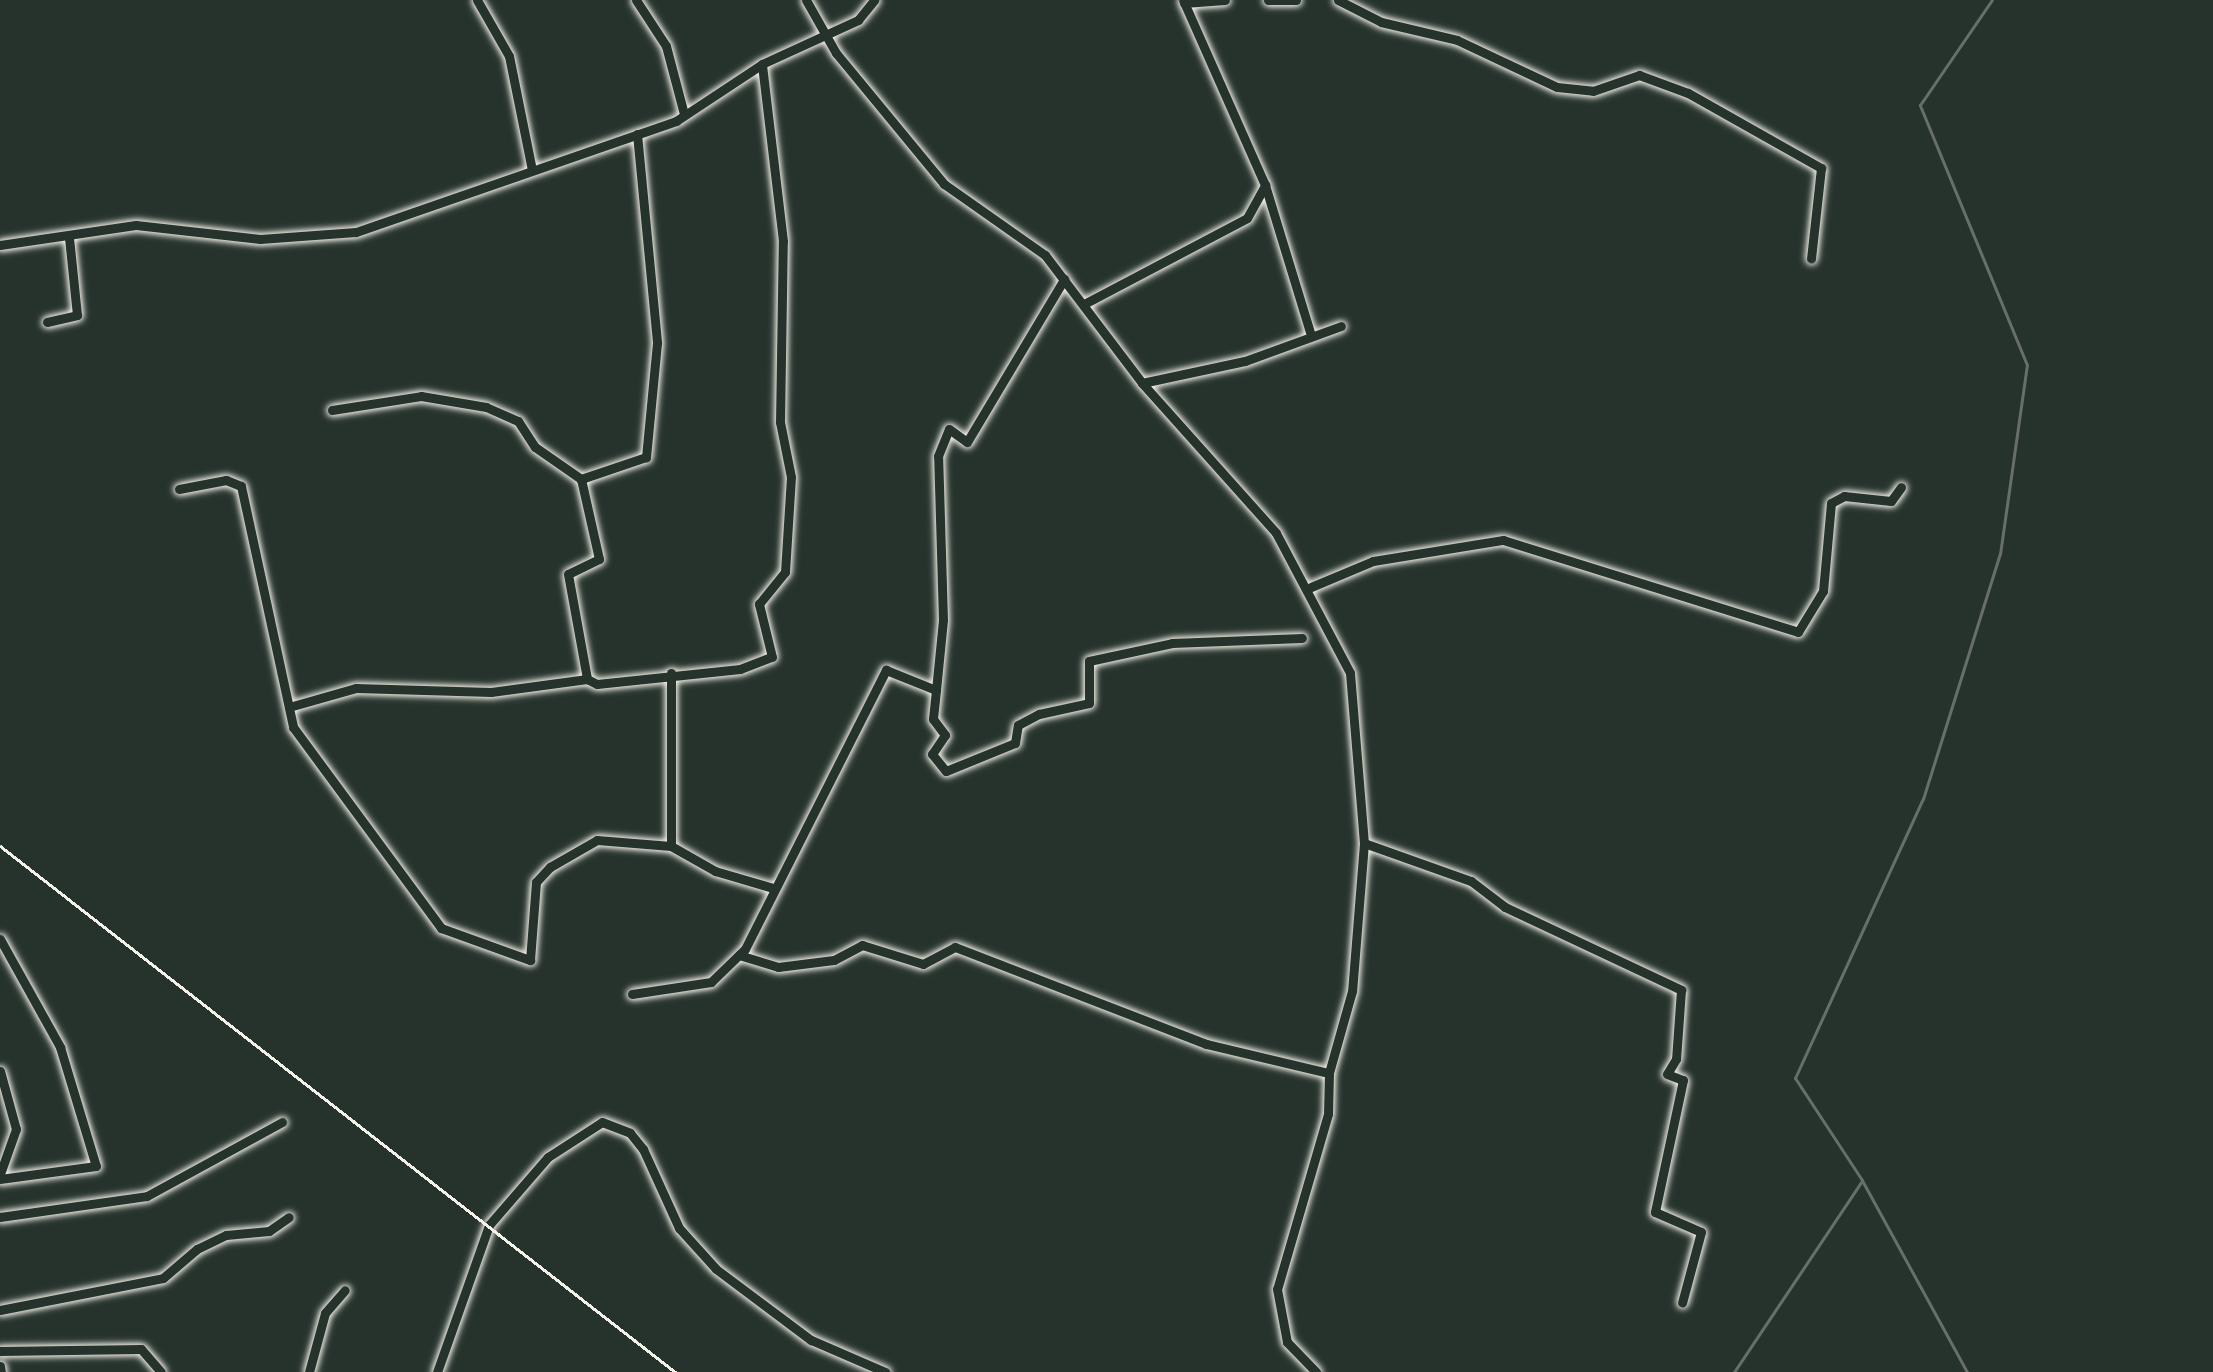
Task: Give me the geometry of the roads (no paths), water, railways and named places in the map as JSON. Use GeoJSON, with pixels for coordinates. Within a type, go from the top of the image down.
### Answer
{"type":"FeatureCollection","features":[{"type":"Feature","properties":{"kind":"street"},"geometry":{"type":"LineString","coordinates":[[477,0],[509,56],[532,170]]}},
{"type":"Feature","properties":{"kind":"street"},"geometry":{"type":"LineString","coordinates":[[636,0],[665,46],[684,114]]}},
{"type":"Feature","properties":{"kind":"street"},"geometry":{"type":"LineString","coordinates":[[806,0],[824,35],[944,184],[1045,255],[1142,383],[1268,523],[1311,587],[1356,696],[1364,843],[1352,991],[1329,1073],[1328,1114],[1277,1289],[1287,1342],[1316,1372]]}},
{"type":"Feature","properties":{"kind":"street"},"geometry":{"type":"LineString","coordinates":[[0,245],[136,225],[316,240],[532,170],[684,114],[761,64],[858,20],[874,0]]}},
{"type":"Feature","properties":{"kind":"street"},"geometry":{"type":"LineString","coordinates":[[1225,0],[1184,2],[1265,185],[1310,332]]}},
{"type":"Feature","properties":{"kind":"street"},"geometry":{"type":"LineString","coordinates":[[1268,0],[1296,0]]}},
{"type":"Feature","properties":{"kind":"street"},"geometry":{"type":"LineString","coordinates":[[1339,0],[1381,22],[1457,40],[1557,87],[1593,91],[1639,75],[1688,93],[1821,168],[1810,258]]}},
{"type":"Feature","properties":{"kind":"street"},"geometry":{"type":"LineString","coordinates":[[290,707],[356,688],[491,692],[587,679],[597,684],[740,669],[772,657],[759,604],[785,572],[791,530],[780,422],[783,241],[761,64]]}},
{"type":"Feature","properties":{"kind":"street"},"geometry":{"type":"LineString","coordinates":[[581,479],[646,458],[657,343],[637,134]]}},
{"type":"Feature","properties":{"kind":"street"},"geometry":{"type":"LineString","coordinates":[[1084,304],[1247,218],[1265,185]]}},
{"type":"Feature","properties":{"kind":"street"},"geometry":{"type":"LineString","coordinates":[[46,322],[77,315],[69,237]]}},
{"type":"Feature","properties":{"kind":"street"},"geometry":{"type":"LineString","coordinates":[[1064,279],[967,442],[949,429],[938,456],[944,620],[933,719],[945,735],[932,754],[946,771],[1015,743],[1018,725],[1039,713],[1089,703],[1089,661],[1172,643],[1302,638]]}},
{"type":"Feature","properties":{"kind":"street"},"geometry":{"type":"LineString","coordinates":[[1142,383],[1245,361],[1310,332],[1341,326]]}},
{"type":"Feature","properties":{"kind":"street"},"geometry":{"type":"LineString","coordinates":[[332,410],[421,396],[486,406],[518,421],[535,447],[581,479],[599,560],[568,574],[587,679]]}},
{"type":"Feature","properties":{"kind":"street"},"geometry":{"type":"LineString","coordinates":[[178,489],[226,480],[241,486],[293,727],[349,795],[384,861],[441,928],[530,960],[536,882],[550,867],[597,840],[671,846],[715,871],[772,888]]}},
{"type":"Feature","properties":{"kind":"street"},"geometry":{"type":"LineString","coordinates":[[1311,587],[1373,561],[1503,540],[1798,632],[1823,591],[1832,503],[1844,496],[1891,501],[1901,487]]}},
{"type":"Feature","properties":{"kind":"street"},"geometry":{"type":"LineString","coordinates":[[632,994],[711,982],[739,955],[886,670],[936,691]]}},
{"type":"Feature","properties":{"kind":"street"},"geometry":{"type":"LineString","coordinates":[[671,673],[671,846]]}},
{"type":"Feature","properties":{"kind":"street"},"geometry":{"type":"LineString","coordinates":[[1364,843],[1471,881],[1505,907],[1681,990],[1676,1059],[1667,1074],[1683,1080],[1655,1212],[1701,1232],[1682,1303]]}},
{"type":"Feature","properties":{"kind":"street"},"geometry":{"type":"LineString","coordinates":[[0,939],[60,1047],[96,1166],[0,1177],[16,1129],[0,1071]]}},
{"type":"Feature","properties":{"kind":"street"},"geometry":{"type":"LineString","coordinates":[[739,955],[778,967],[833,960],[862,945],[922,964],[955,947],[1206,1044],[1329,1073]]}},
{"type":"Feature","properties":{"kind":"street"},"geometry":{"type":"LineString","coordinates":[[0,1216],[147,1196],[282,1122]]}},
{"type":"Feature","properties":{"kind":"street"},"geometry":{"type":"LineString","coordinates":[[439,1371],[489,1225],[548,1156],[602,1122],[630,1133],[643,1149],[680,1228],[716,1268],[812,1340],[885,1372]]}},
{"type":"Feature","properties":{"kind":"street"},"geometry":{"type":"LineString","coordinates":[[0,1310],[163,1278],[196,1249],[226,1235],[269,1231],[289,1217]]}},
{"type":"Feature","properties":{"kind":"street"},"geometry":{"type":"LineString","coordinates":[[309,1372],[325,1313],[345,1290]]}},
{"type":"Feature","properties":{"kind":"street"},"geometry":{"type":"LineString","coordinates":[[0,1352],[141,1349],[160,1372]]}},
{"type":"Feature","properties":{"kind":"waterway"},"geometry":{"type":"LineString","coordinates":[[1967,1372],[1862,1180],[1795,1078],[1923,799],[2000,554],[2027,365],[1920,105],[1992,0]]}},
{"type":"Feature","properties":{"kind":"waterway"},"geometry":{"type":"LineString","coordinates":[[1734,1372],[1861,1182]]}},
{"type":"Feature","properties":{"kind":"railway"},"geometry":{"type":"LineString","coordinates":[[0,846],[675,1372]]}}]}
